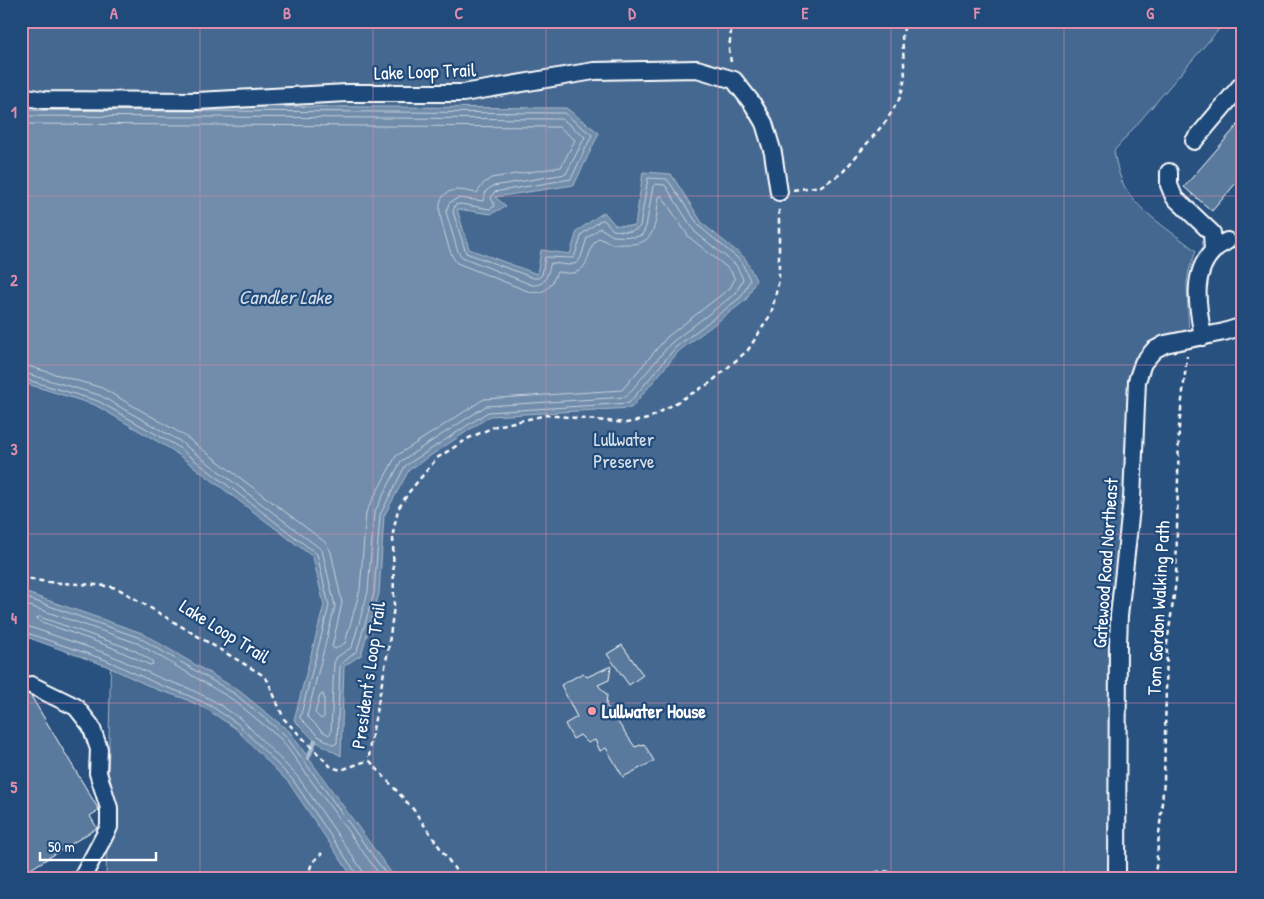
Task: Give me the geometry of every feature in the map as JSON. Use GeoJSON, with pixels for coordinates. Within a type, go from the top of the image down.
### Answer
{"type":"FeatureCollection","features":[{"type":"Feature","properties":{"kind":"street","name":"Lake Loop Trail"},"geometry":{"type":"LineString","coordinates":[[21,96],[44,100],[197,101],[347,93],[463,93],[594,71],[697,69],[734,80]]}},
{"type":"Feature","properties":{"kind":"street"},"geometry":{"type":"LineString","coordinates":[[734,80],[752,103],[764,123],[773,153],[778,192]]}},
{"type":"Feature","properties":{"kind":"street"},"geometry":{"type":"LineString","coordinates":[[1194,140],[1243,83]]}},
{"type":"Feature","properties":{"kind":"street"},"geometry":{"type":"LineString","coordinates":[[1169,172],[1169,185],[1174,197],[1212,234],[1213,250]]}},
{"type":"Feature","properties":{"kind":"street"},"geometry":{"type":"LineString","coordinates":[[1196,339],[1198,282],[1202,267],[1213,250],[1227,241]]}},
{"type":"Feature","properties":{"kind":"street","name":"Gatewood Road Northeast"},"geometry":{"type":"LineString","coordinates":[[1118,878],[1118,653],[1132,499],[1137,381],[1142,363],[1154,350],[1165,344],[1196,339],[1243,326]]}},
{"type":"Feature","properties":{"kind":"street"},"geometry":{"type":"LineString","coordinates":[[32,684],[76,707],[91,726],[99,748],[98,773],[109,808],[109,827],[82,878]]}},
{"type":"Feature","properties":{"kind":"path"},"geometry":{"type":"LineString","coordinates":[[732,21],[729,50],[734,80]]}},
{"type":"Feature","properties":{"kind":"path"},"geometry":{"type":"LineString","coordinates":[[778,192],[821,186],[842,173],[887,120],[902,96],[905,77],[902,36],[906,21]]}},
{"type":"Feature","properties":{"kind":"path","name":"President's Loop Trail"},"geometry":{"type":"LineString","coordinates":[[461,878],[413,809],[369,760],[394,606],[393,533],[398,510],[409,492],[437,458],[469,438],[496,426],[547,415],[626,423],[648,419],[710,383],[748,350],[771,314],[779,280],[778,192]]}},
{"type":"Feature","properties":{"kind":"path","name":"Tom Gordon Walking Path"},"geometry":{"type":"LineString","coordinates":[[1153,878],[1156,867],[1164,781],[1167,644],[1176,581],[1179,427],[1196,339]]}},
{"type":"Feature","properties":{"kind":"path","name":"Lake Loop Trail"},"geometry":{"type":"LineString","coordinates":[[21,576],[42,582],[103,585],[117,588],[261,674],[268,681],[284,719],[332,767],[341,770],[369,760]]}},
{"type":"Feature","properties":{"kind":"path"},"geometry":{"type":"LineString","coordinates":[[307,878],[312,863],[322,853]]}},
{"type":"Feature","properties":{"kind":"path"},"geometry":{"type":"LineString","coordinates":[[858,878],[868,873],[881,871],[896,872],[911,878]]}},
{"type":"Feature","properties":{"kind":"green space","name":"Lullwater Preserve"},"geometry":{"type":"Polygon","coordinates":[[[21,21],[1226,21],[1114,151],[1121,180],[1136,202],[1196,251],[1189,270],[1187,283],[1189,340],[1143,363],[1129,535],[1117,878],[106,878],[111,647],[21,614],[21,21]]]}},
{"type":"Feature","properties":{"kind":"water","name":"Candler Lake"},"geometry":{"type":"Polygon","coordinates":[[[21,105],[566,108],[599,133],[574,185],[495,197],[506,206],[491,214],[457,209],[469,249],[537,274],[541,250],[570,254],[577,231],[604,212],[615,225],[635,226],[643,172],[671,174],[703,224],[745,258],[756,280],[746,300],[679,351],[631,408],[490,416],[409,470],[384,516],[379,594],[361,655],[344,666],[341,756],[315,741],[294,720],[324,605],[313,557],[172,450],[95,405],[21,382],[21,105]]]}},
{"type":"Feature","properties":{"kind":"water"},"geometry":{"type":"Polygon","coordinates":[[[21,591],[142,633],[238,690],[289,731],[395,878],[353,878],[289,783],[235,728],[208,710],[183,698],[158,690],[104,665],[21,635],[21,591]]]}},
{"type":"Feature","properties":{"kind":"building"},"geometry":{"type":"Polygon","coordinates":[[[1243,119],[1243,175],[1212,211],[1184,187],[1243,119]]]}},
{"type":"Feature","properties":{"kind":"building"},"geometry":{"type":"Polygon","coordinates":[[[622,645],[643,675],[629,685],[607,654],[622,645]]]}},
{"type":"Feature","properties":{"kind":"building","name":"Lullwater House"},"geometry":{"type":"Polygon","coordinates":[[[611,666],[609,680],[598,685],[607,695],[606,705],[635,747],[644,744],[654,761],[623,777],[606,748],[600,751],[595,740],[588,743],[580,735],[573,739],[565,724],[577,717],[561,685],[583,673],[587,677],[611,666]]]}},
{"type":"Feature","properties":{"kind":"building"},"geometry":{"type":"Polygon","coordinates":[[[21,687],[23,691],[31,696],[99,810],[90,816],[97,828],[21,875],[21,687]]]}},
{"type":"Feature","properties":{"kind":"waterway"},"geometry":{"type":"LineString","coordinates":[[308,758],[315,741]]}},
{"type":"Feature","properties":{"kind":"place","name":"Lullwater House"},"geometry":{"type":"Point","coordinates":[592,711]}}]}
